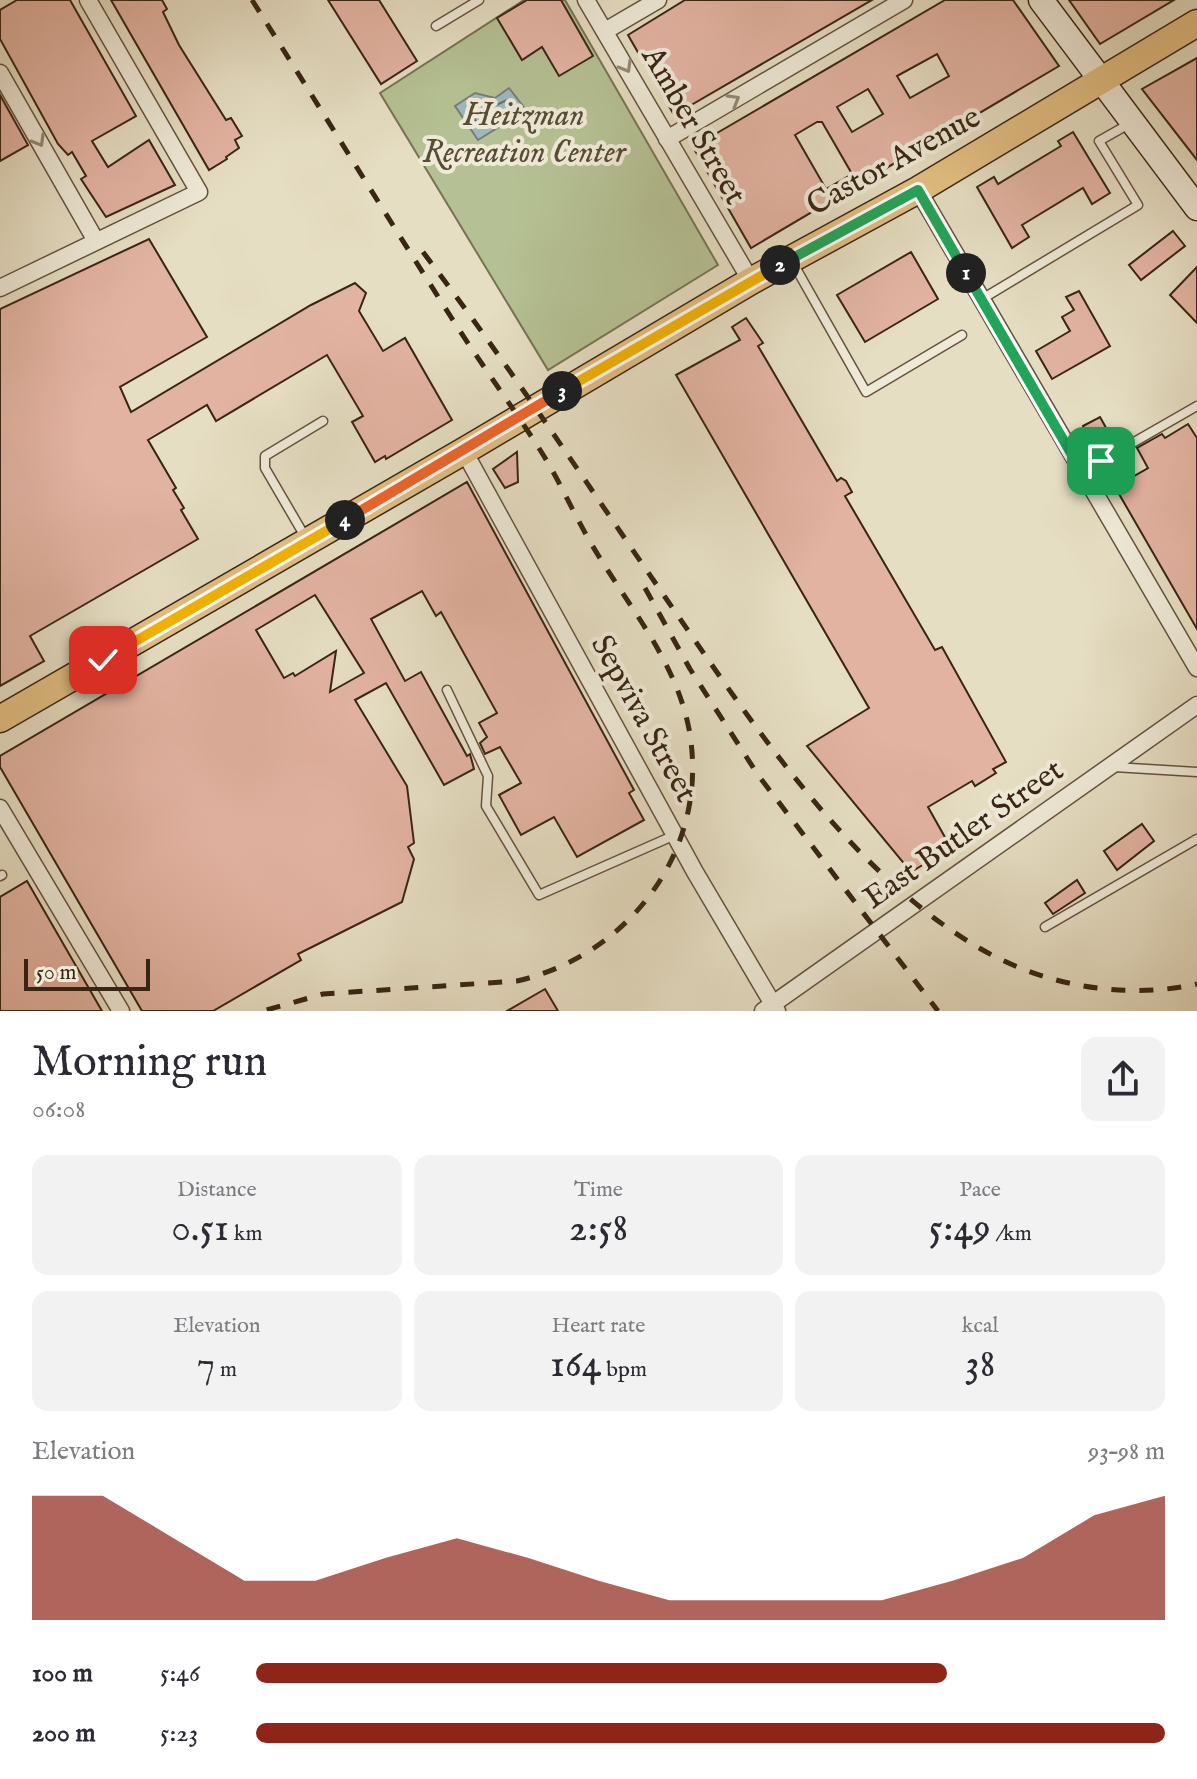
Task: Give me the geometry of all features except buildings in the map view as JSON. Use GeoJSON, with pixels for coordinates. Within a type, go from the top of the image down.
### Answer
{"type":"FeatureCollection","features":[{"type":"Feature","properties":{"kind":"main road"},"geometry":{"type":"LineString","coordinates":[[1041,0],[1100,83],[1197,208]]}},
{"type":"Feature","properties":{"kind":"main road","name":"Castor Avenue"},"geometry":{"type":"LineString","coordinates":[[0,719],[751,281],[918,190],[1197,23]]}},
{"type":"Feature","properties":{"kind":"street"},"geometry":{"type":"LineString","coordinates":[[1,286],[199,192],[88,0]]}},
{"type":"Feature","properties":{"kind":"street","name":"Amber Street"},"geometry":{"type":"LineString","coordinates":[[586,0],[751,281]]}},
{"type":"Feature","properties":{"kind":"street"},"geometry":{"type":"LineString","coordinates":[[605,31],[658,0]]}},
{"type":"Feature","properties":{"kind":"street"},"geometry":{"type":"LineString","coordinates":[[667,139],[904,0]]}},
{"type":"Feature","properties":{"kind":"street"},"geometry":{"type":"LineString","coordinates":[[0,73],[96,241]]}},
{"type":"Feature","properties":{"kind":"street"},"geometry":{"type":"LineString","coordinates":[[918,190],[1197,668]]}},
{"type":"Feature","properties":{"kind":"street","name":"Sepviva Street"},"geometry":{"type":"LineString","coordinates":[[464,451],[771,1009]]}},
{"type":"Feature","properties":{"kind":"street","name":"East Butler Street"},"geometry":{"type":"LineString","coordinates":[[771,1009],[1197,705]]}},
{"type":"Feature","properties":{"kind":"street"},"geometry":{"type":"LineString","coordinates":[[0,808],[121,1011]]}},
{"type":"Feature","properties":{"kind":"lane"},"geometry":{"type":"LineString","coordinates":[[436,26],[479,0]]}},
{"type":"Feature","properties":{"kind":"lane"},"geometry":{"type":"LineString","coordinates":[[982,299],[1138,205],[1099,141],[1131,123]]}},
{"type":"Feature","properties":{"kind":"lane"},"geometry":{"type":"LineString","coordinates":[[791,259],[866,392],[962,335]]}},
{"type":"Feature","properties":{"kind":"lane"},"geometry":{"type":"LineString","coordinates":[[1082,472],[1197,406]]}},
{"type":"Feature","properties":{"kind":"lane"},"geometry":{"type":"LineString","coordinates":[[308,542],[265,468],[265,456],[323,421]]}},
{"type":"Feature","properties":{"kind":"lane"},"geometry":{"type":"LineString","coordinates":[[447,690],[488,776],[486,806],[539,895],[675,835]]}},
{"type":"Feature","properties":{"kind":"lane"},"geometry":{"type":"LineString","coordinates":[[1109,767],[1197,772]]}},
{"type":"Feature","properties":{"kind":"lane"},"geometry":{"type":"LineString","coordinates":[[1045,927],[1197,839]]}},
{"type":"Feature","properties":{"kind":"green space","name":"Heitzman Recreation Center"},"geometry":{"type":"Polygon","coordinates":[[[524,0],[565,0],[718,265],[548,370],[380,93],[524,0]]]}},
{"type":"Feature","properties":{"kind":"water"},"geometry":{"type":"Polygon","coordinates":[[[509,88],[526,110],[478,140],[455,106],[475,93],[495,98],[509,88]]]}},
{"type":"Feature","properties":{"kind":"railway"},"geometry":{"type":"LineString","coordinates":[[252,0],[451,317],[542,453],[588,538],[660,653],[682,703],[689,729],[693,773],[687,814],[674,854],[654,890],[627,921],[595,947],[558,968],[517,981],[323,994],[263,1011]]}},
{"type":"Feature","properties":{"kind":"railway"},"geometry":{"type":"LineString","coordinates":[[423,252],[768,742],[845,837],[888,879],[933,917],[981,949],[1006,962],[1058,981],[1114,990],[1170,989],[1197,984]]}},
{"type":"Feature","properties":{"kind":"railway"},"geometry":{"type":"LineString","coordinates":[[645,588],[690,669],[758,775],[938,1011]]}},
{"type":"Feature","properties":{"kind":"route"},"geometry":{"type":"LineString","coordinates":[[103,660],[751,281],[918,190],[1082,472],[1101,461]]}}]}
